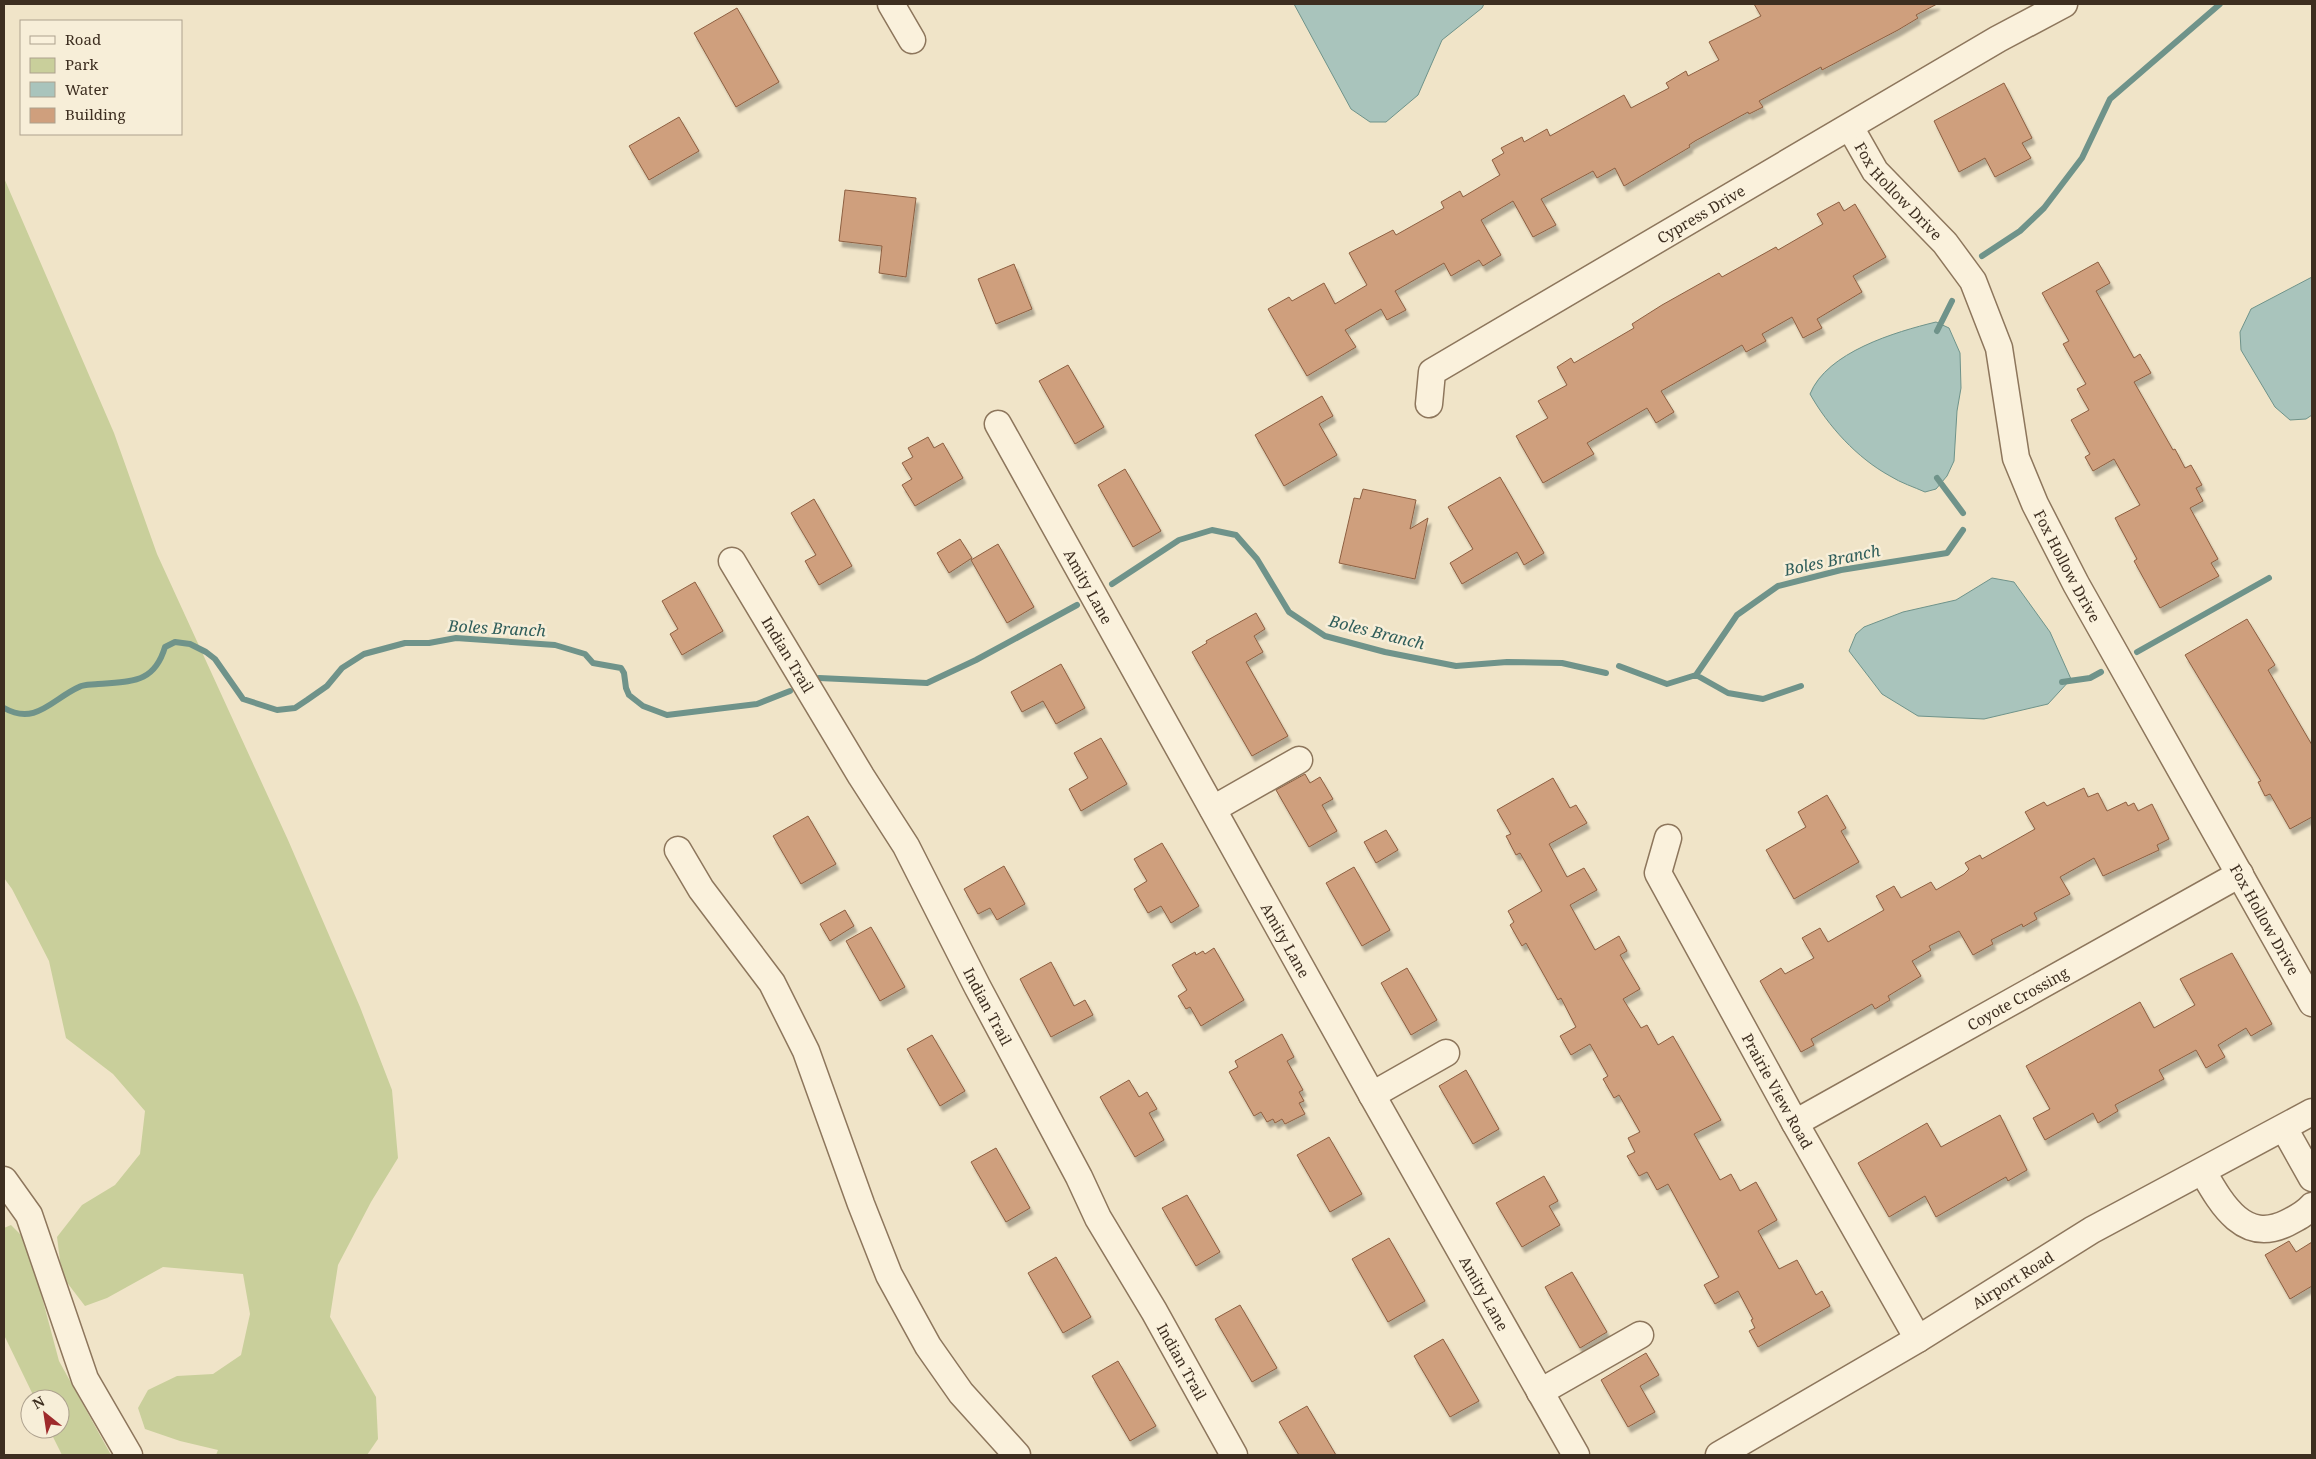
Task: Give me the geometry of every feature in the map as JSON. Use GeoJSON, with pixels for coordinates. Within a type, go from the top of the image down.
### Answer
{"type":"FeatureCollection","features":[{"type":"Feature","properties":{"kind":"street"},"geometry":{"type":"LineString","coordinates":[[891,4],[912,40]]}},
{"type":"Feature","properties":{"kind":"street","name":"Cypress Drive"},"geometry":{"type":"LineString","coordinates":[[1429,404],[1432,372],[1998,39],[2064,4]]}},
{"type":"Feature","properties":{"kind":"street","name":"Fox Hollow Drive"},"geometry":{"type":"LineString","coordinates":[[1850,127],[1875,170],[1945,243],[1974,282],[1999,348],[2016,458],[2035,504],[2076,584],[2312,1003]]}},
{"type":"Feature","properties":{"kind":"street","name":"Amity Lane"},"geometry":{"type":"LineString","coordinates":[[998,424],[1372,1095],[1576,1455]]}},
{"type":"Feature","properties":{"kind":"street","name":"Indian Trail"},"geometry":{"type":"LineString","coordinates":[[732,561],[861,776],[906,846],[977,986],[1079,1177],[1098,1218],[1154,1311],[1234,1455]]}},
{"type":"Feature","properties":{"kind":"street"},"geometry":{"type":"LineString","coordinates":[[1213,809],[1299,760]]}},
{"type":"Feature","properties":{"kind":"street","name":"Prairie View Road"},"geometry":{"type":"LineString","coordinates":[[1668,838],[1658,873],[1795,1123],[1918,1339]]}},
{"type":"Feature","properties":{"kind":"street"},"geometry":{"type":"LineString","coordinates":[[678,850],[701,889],[772,983],[806,1051],[861,1204],[889,1275],[928,1346],[961,1393],[1017,1455]]}},
{"type":"Feature","properties":{"kind":"street","name":"Coyote Crossing"},"geometry":{"type":"LineString","coordinates":[[1795,1123],[2240,874]]}},
{"type":"Feature","properties":{"kind":"street"},"geometry":{"type":"LineString","coordinates":[[1372,1095],[1446,1053]]}},
{"type":"Feature","properties":{"kind":"street","name":"Airport Road"},"geometry":{"type":"LineString","coordinates":[[1720,1455],[1918,1339],[2092,1230],[2312,1112]]}},
{"type":"Feature","properties":{"kind":"street"},"geometry":{"type":"LineString","coordinates":[[2284,1128],[2312,1178]]}},
{"type":"Feature","properties":{"kind":"street"},"geometry":{"type":"LineString","coordinates":[[2203,1172],[2215,1193],[2232,1215],[2255,1229],[2274,1229],[2304,1215],[2312,1206]]}},
{"type":"Feature","properties":{"kind":"street"},"geometry":{"type":"LineString","coordinates":[[4,1180],[28,1215],[85,1379],[129,1455]]}},
{"type":"Feature","properties":{"kind":"street"},"geometry":{"type":"LineString","coordinates":[[1540,1392],[1640,1335]]}},
{"type":"Feature","properties":{"kind":"green space"},"geometry":{"type":"Polygon","coordinates":[[[4,178],[114,433],[157,554],[288,840],[360,1007],[392,1090],[398,1158],[371,1202],[338,1265],[330,1317],[376,1397],[378,1439],[367,1455],[216,1455],[218,1450],[180,1441],[145,1429],[138,1408],[148,1390],[177,1376],[213,1374],[241,1355],[250,1314],[243,1274],[163,1267],[107,1298],[85,1306],[62,1276],[57,1237],[82,1205],[115,1185],[140,1154],[145,1111],[113,1074],[66,1038],[49,961],[12,889],[4,878],[4,178]]]}},
{"type":"Feature","properties":{"kind":"green space"},"geometry":{"type":"Polygon","coordinates":[[[11,1225],[27,1241],[59,1361],[111,1455],[62,1455],[54,1439],[70,1439],[70,1389],[30,1389],[4,1335],[4,1228],[11,1225]]]}},
{"type":"Feature","properties":{"kind":"water"},"geometry":{"type":"Polygon","coordinates":[[[1294,4],[1484,4],[1482,8],[1442,40],[1418,95],[1386,122],[1370,122],[1351,109],[1294,4]]]}},
{"type":"Feature","properties":{"kind":"water"},"geometry":{"type":"Polygon","coordinates":[[[2312,277],[2312,415],[2306,419],[2290,420],[2275,407],[2241,350],[2240,332],[2251,309],[2312,277]]]}},
{"type":"Feature","properties":{"kind":"water"},"geometry":{"type":"Polygon","coordinates":[[[1936,322],[1949,328],[1960,353],[1961,388],[1957,411],[1954,461],[1947,476],[1936,489],[1925,492],[1903,483],[1878,469],[1855,451],[1825,418],[1810,394],[1819,379],[1831,366],[1847,355],[1883,338],[1936,322]]]}},
{"type":"Feature","properties":{"kind":"water"},"geometry":{"type":"Polygon","coordinates":[[[1992,578],[2014,582],[2050,632],[2071,679],[2048,704],[1984,719],[1918,716],[1882,694],[1849,651],[1856,634],[1864,627],[1903,612],[1956,600],[1992,578]]]}},
{"type":"Feature","properties":{"kind":"building"},"geometry":{"type":"Polygon","coordinates":[[[1754,4],[1937,4],[1916,15],[1918,18],[1898,30],[1822,70],[1821,67],[1759,101],[1763,107],[1749,114],[1748,112],[1695,141],[1689,145],[1690,147],[1624,186],[1615,168],[1597,178],[1593,171],[1541,199],[1556,225],[1533,237],[1513,201],[1481,220],[1501,255],[1483,266],[1479,260],[1451,276],[1444,263],[1395,291],[1406,310],[1387,320],[1381,309],[1345,330],[1356,347],[1307,376],[1268,309],[1289,297],[1292,301],[1324,283],[1335,304],[1367,285],[1349,253],[1393,230],[1396,235],[1444,208],[1441,202],[1460,191],[1463,197],[1500,175],[1492,160],[1504,153],[1501,148],[1522,137],[1524,142],[1547,129],[1550,136],[1624,95],[1631,108],[1669,88],[1666,83],[1686,71],[1688,76],[1719,60],[1709,42],[1761,16],[1754,4]]]}},
{"type":"Feature","properties":{"kind":"building"},"geometry":{"type":"Polygon","coordinates":[[[737,8],[779,82],[736,107],[694,33],[737,8]]]}},
{"type":"Feature","properties":{"kind":"building"},"geometry":{"type":"Polygon","coordinates":[[[2004,83],[2032,138],[2022,143],[2031,158],[1995,177],[1985,158],[1959,172],[1934,121],[2004,83]]]}},
{"type":"Feature","properties":{"kind":"building"},"geometry":{"type":"Polygon","coordinates":[[[679,117],[699,151],[649,180],[629,146],[679,117]]]}},
{"type":"Feature","properties":{"kind":"building"},"geometry":{"type":"Polygon","coordinates":[[[845,190],[916,198],[906,277],[879,273],[882,246],[839,241],[845,190]]]}},
{"type":"Feature","properties":{"kind":"building"},"geometry":{"type":"Polygon","coordinates":[[[1839,202],[1844,211],[1855,204],[1886,257],[1853,276],[1862,292],[1817,319],[1822,328],[1803,338],[1792,317],[1762,334],[1766,341],[1746,352],[1742,345],[1661,391],[1674,412],[1656,423],[1647,408],[1587,443],[1594,454],[1543,483],[1516,436],[1548,418],[1538,401],[1567,385],[1557,367],[1571,358],[1574,363],[1634,328],[1632,324],[1662,305],[1719,273],[1722,277],[1776,247],[1778,250],[1823,224],[1817,214],[1839,202]]]}},
{"type":"Feature","properties":{"kind":"building"},"geometry":{"type":"Polygon","coordinates":[[[2098,262],[2110,283],[2096,291],[2134,358],[2140,354],[2151,373],[2134,382],[2173,450],[2175,449],[2185,468],[2191,465],[2202,485],[2196,488],[2203,501],[2190,508],[2218,559],[2211,563],[2219,576],[2160,608],[2134,561],[2137,559],[2115,518],[2140,505],[2114,459],[2093,471],[2085,457],[2090,454],[2071,420],[2089,410],[2077,389],[2086,384],[2063,344],[2069,341],[2042,293],[2098,262]]]}},
{"type":"Feature","properties":{"kind":"building"},"geometry":{"type":"Polygon","coordinates":[[[1014,264],[1032,309],[996,324],[978,279],[1014,264]]]}},
{"type":"Feature","properties":{"kind":"building"},"geometry":{"type":"Polygon","coordinates":[[[1068,365],[1104,427],[1075,444],[1039,381],[1068,365]]]}},
{"type":"Feature","properties":{"kind":"building"},"geometry":{"type":"Polygon","coordinates":[[[1322,396],[1333,416],[1319,424],[1337,455],[1284,486],[1255,435],[1322,396]]]}},
{"type":"Feature","properties":{"kind":"building"},"geometry":{"type":"Polygon","coordinates":[[[928,437],[934,448],[943,443],[963,478],[915,506],[902,485],[912,479],[902,463],[913,457],[908,448],[928,437]]]}},
{"type":"Feature","properties":{"kind":"building"},"geometry":{"type":"Polygon","coordinates":[[[1125,469],[1161,531],[1133,547],[1098,485],[1125,469]]]}},
{"type":"Feature","properties":{"kind":"building"},"geometry":{"type":"Polygon","coordinates":[[[1500,477],[1544,553],[1524,565],[1517,552],[1462,584],[1450,563],[1473,549],[1448,507],[1500,477]]]}},
{"type":"Feature","properties":{"kind":"building"},"geometry":{"type":"Polygon","coordinates":[[[1363,489],[1416,500],[1410,529],[1428,518],[1415,579],[1339,563],[1354,498],[1360,499],[1363,489]]]}},
{"type":"Feature","properties":{"kind":"building"},"geometry":{"type":"Polygon","coordinates":[[[814,499],[852,566],[819,585],[805,561],[816,555],[791,513],[814,499]]]}},
{"type":"Feature","properties":{"kind":"building"},"geometry":{"type":"Polygon","coordinates":[[[960,539],[972,558],[949,573],[937,553],[960,539]]]}},
{"type":"Feature","properties":{"kind":"building"},"geometry":{"type":"Polygon","coordinates":[[[998,544],[1034,607],[1007,623],[971,560],[998,544]]]}},
{"type":"Feature","properties":{"kind":"building"},"geometry":{"type":"Polygon","coordinates":[[[695,582],[723,631],[682,655],[670,634],[678,629],[662,601],[695,582]]]}},
{"type":"Feature","properties":{"kind":"building"},"geometry":{"type":"Polygon","coordinates":[[[1256,613],[1265,629],[1254,636],[1263,652],[1246,662],[1288,736],[1252,756],[1192,652],[1207,643],[1206,641],[1256,613]]]}},
{"type":"Feature","properties":{"kind":"building"},"geometry":{"type":"Polygon","coordinates":[[[2247,619],[2275,665],[2268,670],[2312,745],[2312,817],[2290,829],[2270,794],[2265,796],[2258,782],[2261,781],[2185,655],[2247,619]]]}},
{"type":"Feature","properties":{"kind":"building"},"geometry":{"type":"Polygon","coordinates":[[[1061,664],[1085,708],[1056,724],[1043,701],[1022,712],[1011,692],[1061,664]]]}},
{"type":"Feature","properties":{"kind":"building"},"geometry":{"type":"Polygon","coordinates":[[[1101,738],[1127,784],[1081,811],[1069,789],[1088,778],[1074,753],[1101,738]]]}},
{"type":"Feature","properties":{"kind":"building"},"geometry":{"type":"Polygon","coordinates":[[[1305,774],[1310,783],[1320,777],[1333,799],[1322,805],[1337,831],[1309,847],[1276,790],[1305,774]]]}},
{"type":"Feature","properties":{"kind":"building"},"geometry":{"type":"Polygon","coordinates":[[[1553,778],[1570,808],[1576,805],[1587,823],[1549,844],[1567,877],[1584,868],[1597,890],[1570,905],[1595,950],[1619,936],[1627,951],[1620,955],[1640,989],[1623,999],[1641,1028],[1647,1025],[1658,1045],[1673,1036],[1721,1120],[1694,1134],[1720,1180],[1731,1174],[1740,1191],[1756,1182],[1777,1220],[1758,1231],[1779,1269],[1797,1260],[1816,1295],[1822,1291],[1830,1306],[1758,1347],[1749,1331],[1755,1328],[1751,1320],[1753,1319],[1738,1291],[1715,1304],[1704,1285],[1719,1277],[1668,1184],[1657,1190],[1647,1172],[1639,1176],[1627,1156],[1635,1152],[1628,1138],[1640,1132],[1619,1095],[1614,1098],[1603,1079],[1608,1076],[1590,1044],[1571,1055],[1560,1036],[1576,1027],[1561,998],[1558,1000],[1526,943],[1522,946],[1510,925],[1514,922],[1508,911],[1542,891],[1520,853],[1516,855],[1506,836],[1511,834],[1497,810],[1553,778]]]}},
{"type":"Feature","properties":{"kind":"building"},"geometry":{"type":"Polygon","coordinates":[[[2084,788],[2088,797],[2098,793],[2107,811],[2126,802],[2128,806],[2134,803],[2138,811],[2152,804],[2169,839],[2157,845],[2159,850],[2103,876],[2094,858],[2060,877],[2070,894],[2034,913],[2037,919],[2023,927],[2022,924],[1991,940],[1993,944],[1973,955],[1959,931],[1929,946],[1931,950],[1912,961],[1921,976],[1888,996],[1890,1000],[1875,1009],[1872,1004],[1811,1039],[1814,1045],[1801,1052],[1760,981],[1781,968],[1785,974],[1814,958],[1802,938],[1820,928],[1828,942],[1884,910],[1876,896],[1894,886],[1901,898],[1931,882],[1936,890],[1964,874],[1969,869],[1965,863],[1980,855],[1982,859],[2035,829],[2025,812],[2044,802],[2047,806],[2084,788]]]}},
{"type":"Feature","properties":{"kind":"building"},"geometry":{"type":"Polygon","coordinates":[[[1827,795],[1846,828],[1841,831],[1859,862],[1794,899],[1766,850],[1806,827],[1798,812],[1827,795]]]}},
{"type":"Feature","properties":{"kind":"building"},"geometry":{"type":"Polygon","coordinates":[[[808,816],[836,864],[801,884],[773,836],[808,816]]]}},
{"type":"Feature","properties":{"kind":"building"},"geometry":{"type":"Polygon","coordinates":[[[1386,830],[1398,850],[1376,863],[1364,842],[1386,830]]]}},
{"type":"Feature","properties":{"kind":"building"},"geometry":{"type":"Polygon","coordinates":[[[1162,843],[1199,906],[1171,923],[1161,906],[1148,913],[1134,889],[1147,881],[1134,859],[1162,843]]]}},
{"type":"Feature","properties":{"kind":"building"},"geometry":{"type":"Polygon","coordinates":[[[1004,866],[1025,904],[997,920],[990,908],[978,914],[964,889],[1004,866]]]}},
{"type":"Feature","properties":{"kind":"building"},"geometry":{"type":"Polygon","coordinates":[[[1354,867],[1390,930],[1362,946],[1326,883],[1354,867]]]}},
{"type":"Feature","properties":{"kind":"building"},"geometry":{"type":"Polygon","coordinates":[[[845,910],[854,926],[830,941],[820,924],[845,910]]]}},
{"type":"Feature","properties":{"kind":"building"},"geometry":{"type":"Polygon","coordinates":[[[871,927],[905,987],[880,1001],[846,941],[871,927]]]}},
{"type":"Feature","properties":{"kind":"building"},"geometry":{"type":"Polygon","coordinates":[[[1214,948],[1244,1000],[1201,1026],[1190,1007],[1186,1009],[1178,996],[1187,990],[1172,965],[1195,952],[1196,955],[1203,951],[1205,954],[1214,948]]]}},
{"type":"Feature","properties":{"kind":"building"},"geometry":{"type":"Polygon","coordinates":[[[2232,953],[2272,1024],[2251,1036],[2246,1028],[2218,1045],[2225,1057],[2206,1068],[2196,1050],[2159,1070],[2164,1079],[2115,1105],[2118,1111],[2098,1123],[2093,1113],[2045,1140],[2033,1118],[2050,1109],[2026,1066],[2140,1002],[2154,1028],[2195,1005],[2180,979],[2232,953]]]}},
{"type":"Feature","properties":{"kind":"building"},"geometry":{"type":"Polygon","coordinates":[[[1051,962],[1074,1006],[1085,1000],[1093,1015],[1051,1037],[1020,979],[1051,962]]]}},
{"type":"Feature","properties":{"kind":"building"},"geometry":{"type":"Polygon","coordinates":[[[1407,968],[1437,1020],[1411,1035],[1381,983],[1407,968]]]}},
{"type":"Feature","properties":{"kind":"building"},"geometry":{"type":"Polygon","coordinates":[[[1282,1034],[1294,1057],[1287,1061],[1303,1090],[1299,1092],[1304,1101],[1299,1103],[1305,1114],[1285,1124],[1282,1119],[1275,1123],[1273,1119],[1267,1122],[1261,1112],[1254,1116],[1229,1072],[1238,1067],[1235,1061],[1282,1034]]]}},
{"type":"Feature","properties":{"kind":"building"},"geometry":{"type":"Polygon","coordinates":[[[932,1035],[965,1091],[940,1106],[907,1049],[932,1035]]]}},
{"type":"Feature","properties":{"kind":"building"},"geometry":{"type":"Polygon","coordinates":[[[1466,1070],[1499,1129],[1473,1144],[1439,1086],[1466,1070]]]}},
{"type":"Feature","properties":{"kind":"building"},"geometry":{"type":"Polygon","coordinates":[[[1129,1080],[1139,1097],[1147,1092],[1157,1109],[1149,1113],[1164,1140],[1135,1157],[1100,1097],[1129,1080]]]}},
{"type":"Feature","properties":{"kind":"building"},"geometry":{"type":"Polygon","coordinates":[[[2000,1115],[2027,1170],[2008,1181],[2006,1177],[1936,1217],[1925,1196],[1889,1217],[1858,1163],[1927,1123],[1941,1147],[2000,1115]]]}},
{"type":"Feature","properties":{"kind":"building"},"geometry":{"type":"Polygon","coordinates":[[[1329,1137],[1362,1194],[1330,1212],[1297,1155],[1329,1137]]]}},
{"type":"Feature","properties":{"kind":"building"},"geometry":{"type":"Polygon","coordinates":[[[996,1148],[1030,1208],[1006,1222],[971,1162],[996,1148]]]}},
{"type":"Feature","properties":{"kind":"building"},"geometry":{"type":"Polygon","coordinates":[[[1544,1176],[1558,1201],[1549,1206],[1560,1225],[1522,1247],[1496,1203],[1544,1176]]]}},
{"type":"Feature","properties":{"kind":"building"},"geometry":{"type":"Polygon","coordinates":[[[1187,1195],[1220,1252],[1196,1266],[1162,1208],[1187,1195]]]}},
{"type":"Feature","properties":{"kind":"building"},"geometry":{"type":"Polygon","coordinates":[[[1389,1238],[1425,1301],[1388,1322],[1352,1259],[1389,1238]]]}},
{"type":"Feature","properties":{"kind":"building"},"geometry":{"type":"Polygon","coordinates":[[[2289,1241],[2296,1252],[2312,1242],[2312,1286],[2290,1299],[2265,1255],[2289,1241]]]}},
{"type":"Feature","properties":{"kind":"building"},"geometry":{"type":"Polygon","coordinates":[[[1056,1257],[1091,1317],[1063,1333],[1028,1273],[1056,1257]]]}},
{"type":"Feature","properties":{"kind":"building"},"geometry":{"type":"Polygon","coordinates":[[[1572,1272],[1607,1332],[1580,1348],[1545,1287],[1572,1272]]]}},
{"type":"Feature","properties":{"kind":"building"},"geometry":{"type":"Polygon","coordinates":[[[1240,1305],[1277,1368],[1252,1382],[1215,1319],[1240,1305]]]}},
{"type":"Feature","properties":{"kind":"building"},"geometry":{"type":"Polygon","coordinates":[[[1443,1339],[1479,1401],[1450,1417],[1414,1356],[1443,1339]]]}},
{"type":"Feature","properties":{"kind":"building"},"geometry":{"type":"Polygon","coordinates":[[[1646,1353],[1659,1375],[1640,1386],[1655,1412],[1628,1427],[1601,1380],[1646,1353]]]}},
{"type":"Feature","properties":{"kind":"building"},"geometry":{"type":"Polygon","coordinates":[[[1118,1361],[1156,1426],[1130,1441],[1092,1376],[1118,1361]]]}},
{"type":"Feature","properties":{"kind":"building"},"geometry":{"type":"Polygon","coordinates":[[[1307,1406],[1336,1455],[1299,1455],[1279,1422],[1307,1406]]]}},
{"type":"Feature","properties":{"kind":"waterway","name":"Boles Branch"},"geometry":{"type":"LineString","coordinates":[[1982,256],[2020,231],[2044,208],[2082,158],[2110,99],[2220,4]]}},
{"type":"Feature","properties":{"kind":"waterway","name":"Boles Branch"},"geometry":{"type":"LineString","coordinates":[[1937,331],[1952,301]]}},
{"type":"Feature","properties":{"kind":"waterway","name":"Boles Branch"},"geometry":{"type":"LineString","coordinates":[[1937,478],[1963,513]]}},
{"type":"Feature","properties":{"kind":"waterway","name":"Boles Branch"},"geometry":{"type":"LineString","coordinates":[[1112,584],[1179,540],[1212,530],[1236,535],[1257,559],[1289,612],[1325,636],[1385,652],[1456,666],[1507,662],[1562,663],[1606,673]]}},
{"type":"Feature","properties":{"kind":"waterway","name":"Boles Branch"},"geometry":{"type":"LineString","coordinates":[[1619,666],[1667,684],[1696,675],[1737,615],[1778,586],[1841,570],[1947,553],[1963,530]]}},
{"type":"Feature","properties":{"kind":"waterway"},"geometry":{"type":"LineString","coordinates":[[2137,652],[2269,578]]}},
{"type":"Feature","properties":{"kind":"waterway","name":"Boles Branch"},"geometry":{"type":"LineString","coordinates":[[819,678],[927,683],[976,660],[1077,605]]}},
{"type":"Feature","properties":{"kind":"waterway","name":"Boles Branch"},"geometry":{"type":"LineString","coordinates":[[4,708],[15,713],[35,712],[81,686],[131,681],[140,678],[155,668],[165,647],[175,642],[190,644],[215,659],[243,699],[277,710],[295,708],[327,686],[342,668],[364,654],[405,643],[429,643],[456,638],[555,645],[585,654],[593,663],[621,668],[629,695],[643,706],[667,715],[757,704],[790,691]]}},
{"type":"Feature","properties":{"kind":"waterway"},"geometry":{"type":"LineString","coordinates":[[2062,682],[2090,678],[2101,672]]}},
{"type":"Feature","properties":{"kind":"waterway"},"geometry":{"type":"LineString","coordinates":[[1696,675],[1728,693],[1763,699],[1801,686]]}}]}
